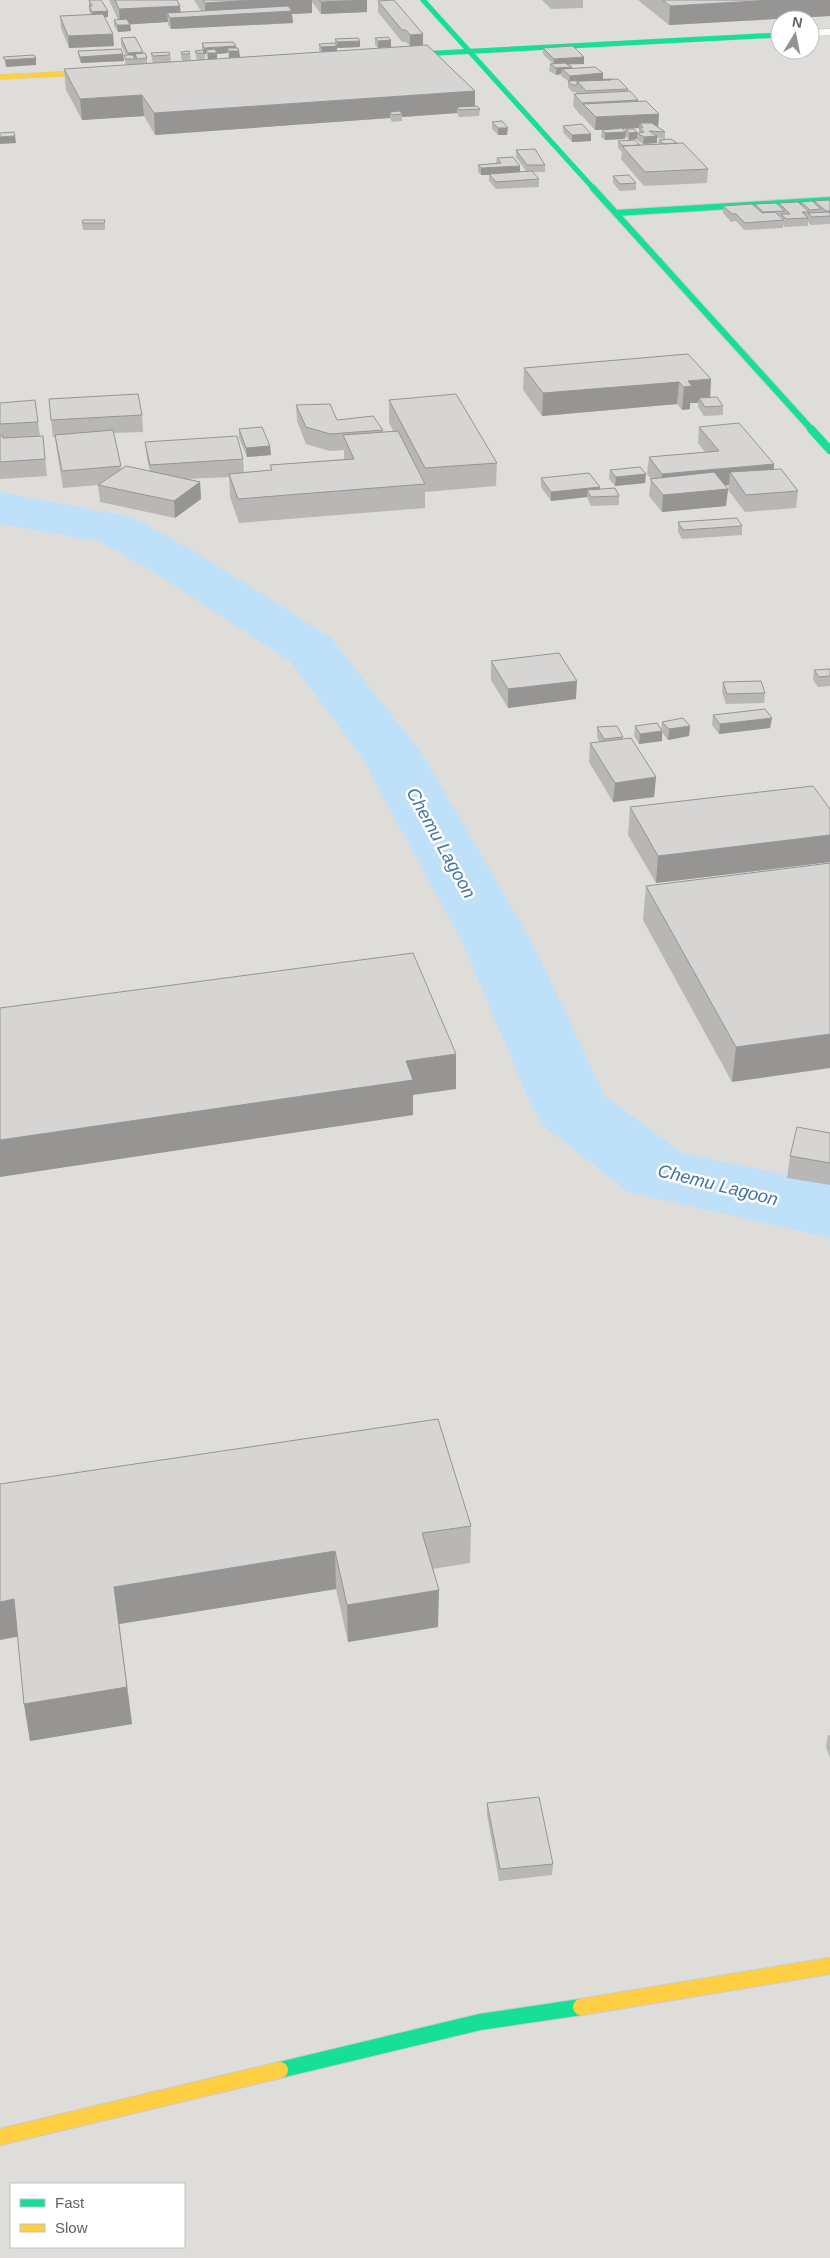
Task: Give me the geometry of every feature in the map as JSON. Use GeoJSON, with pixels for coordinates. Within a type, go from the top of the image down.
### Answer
{"type":"FeatureCollection","features":[{"type":"Feature","properties":{"kind":"street"},"geometry":{"type":"LineString","coordinates":[[423,0],[467,52],[830,450]]}},
{"type":"Feature","properties":{"kind":"street"},"geometry":{"type":"LineString","coordinates":[[388,56],[770,35]]}},
{"type":"Feature","properties":{"kind":"street"},"geometry":{"type":"LineString","coordinates":[[0,77],[111,71]]}},
{"type":"Feature","properties":{"kind":"street"},"geometry":{"type":"LineString","coordinates":[[616,214],[830,200]]}},
{"type":"Feature","properties":{"kind":"street"},"geometry":{"type":"LineString","coordinates":[[0,2137],[480,2022],[664,1995],[830,1966]]}},
{"type":"Feature","properties":{"kind":"shaded area"},"geometry":{"type":"Polygon","coordinates":[[[0,0],[830,0],[830,2258],[0,2258],[0,0]]]}},
{"type":"Feature","properties":{"kind":"building"},"geometry":{"type":"Polygon","coordinates":[[[89,0],[101,0],[108,11],[92,12],[89,0]]]}},
{"type":"Feature","properties":{"kind":"building"},"geometry":{"type":"Polygon","coordinates":[[[115,0],[177,0],[180,6],[119,9],[115,0]]]}},
{"type":"Feature","properties":{"kind":"building"},"geometry":{"type":"Polygon","coordinates":[[[203,0],[256,0],[205,3],[203,0]]]}},
{"type":"Feature","properties":{"kind":"building"},"geometry":{"type":"Polygon","coordinates":[[[319,0],[367,0],[321,2],[319,0]]]}},
{"type":"Feature","properties":{"kind":"building"},"geometry":{"type":"Polygon","coordinates":[[[394,0],[423,34],[410,35],[406,30],[402,30],[378,1],[394,0]]]}},
{"type":"Feature","properties":{"kind":"building"},"geometry":{"type":"Polygon","coordinates":[[[663,0],[774,0],[670,6],[663,0]]]}},
{"type":"Feature","properties":{"kind":"building"},"geometry":{"type":"Polygon","coordinates":[[[288,6],[292,11],[170,18],[167,13],[288,6]]]}},
{"type":"Feature","properties":{"kind":"building"},"geometry":{"type":"Polygon","coordinates":[[[103,14],[113,34],[68,36],[60,16],[103,14]]]}},
{"type":"Feature","properties":{"kind":"building"},"geometry":{"type":"Polygon","coordinates":[[[127,19],[130,25],[117,25],[114,20],[127,19]]]}},
{"type":"Feature","properties":{"kind":"building"},"geometry":{"type":"Polygon","coordinates":[[[135,37],[143,52],[128,53],[121,38],[135,37]]]}},
{"type":"Feature","properties":{"kind":"building"},"geometry":{"type":"Polygon","coordinates":[[[388,37],[391,40],[378,41],[375,38],[388,37]]]}},
{"type":"Feature","properties":{"kind":"building"},"geometry":{"type":"Polygon","coordinates":[[[358,38],[360,41],[337,42],[335,39],[358,38]]]}},
{"type":"Feature","properties":{"kind":"building"},"geometry":{"type":"Polygon","coordinates":[[[233,42],[236,46],[204,48],[202,43],[233,42]]]}},
{"type":"Feature","properties":{"kind":"building"},"geometry":{"type":"Polygon","coordinates":[[[335,43],[337,46],[321,47],[319,44],[335,43]]]}},
{"type":"Feature","properties":{"kind":"building"},"geometry":{"type":"Polygon","coordinates":[[[427,45],[475,91],[154,113],[142,95],[80,99],[64,69],[427,45]]]}},
{"type":"Feature","properties":{"kind":"building"},"geometry":{"type":"Polygon","coordinates":[[[573,46],[584,57],[554,59],[543,48],[573,46]]]}},
{"type":"Feature","properties":{"kind":"building"},"geometry":{"type":"Polygon","coordinates":[[[227,48],[238,48],[239,51],[229,51],[227,48]]]}},
{"type":"Feature","properties":{"kind":"building"},"geometry":{"type":"Polygon","coordinates":[[[121,49],[123,54],[80,57],[78,51],[121,49]]]}},
{"type":"Feature","properties":{"kind":"building"},"geometry":{"type":"Polygon","coordinates":[[[215,49],[217,53],[208,53],[206,50],[215,49]]]}},
{"type":"Feature","properties":{"kind":"building"},"geometry":{"type":"Polygon","coordinates":[[[203,50],[204,53],[196,53],[195,51],[203,50]]]}},
{"type":"Feature","properties":{"kind":"building"},"geometry":{"type":"Polygon","coordinates":[[[189,51],[190,54],[182,54],[181,52],[189,51]]]}},
{"type":"Feature","properties":{"kind":"building"},"geometry":{"type":"Polygon","coordinates":[[[169,52],[170,55],[153,56],[151,53],[169,52]]]}},
{"type":"Feature","properties":{"kind":"building"},"geometry":{"type":"Polygon","coordinates":[[[145,53],[147,58],[137,59],[135,54],[145,53]]]}},
{"type":"Feature","properties":{"kind":"building"},"geometry":{"type":"Polygon","coordinates":[[[34,55],[36,58],[5,60],[3,57],[34,55]]]}},
{"type":"Feature","properties":{"kind":"building"},"geometry":{"type":"Polygon","coordinates":[[[124,55],[133,55],[135,59],[126,59],[124,55]]]}},
{"type":"Feature","properties":{"kind":"building"},"geometry":{"type":"Polygon","coordinates":[[[565,63],[572,67],[556,68],[550,64],[565,63]]]}},
{"type":"Feature","properties":{"kind":"building"},"geometry":{"type":"Polygon","coordinates":[[[595,67],[603,73],[570,76],[562,69],[595,67]]]}},
{"type":"Feature","properties":{"kind":"building"},"geometry":{"type":"Polygon","coordinates":[[[611,79],[577,81],[577,85],[572,85],[568,81],[611,79]]]}},
{"type":"Feature","properties":{"kind":"building"},"geometry":{"type":"Polygon","coordinates":[[[618,79],[628,89],[586,91],[577,81],[618,79]]]}},
{"type":"Feature","properties":{"kind":"building"},"geometry":{"type":"Polygon","coordinates":[[[630,91],[638,100],[582,103],[574,94],[630,91]]]}},
{"type":"Feature","properties":{"kind":"building"},"geometry":{"type":"Polygon","coordinates":[[[646,101],[659,114],[596,117],[583,104],[646,101]]]}},
{"type":"Feature","properties":{"kind":"building"},"geometry":{"type":"Polygon","coordinates":[[[477,106],[480,109],[459,110],[457,107],[477,106]]]}},
{"type":"Feature","properties":{"kind":"building"},"geometry":{"type":"Polygon","coordinates":[[[400,111],[402,114],[392,115],[390,112],[400,111]]]}},
{"type":"Feature","properties":{"kind":"building"},"geometry":{"type":"Polygon","coordinates":[[[502,121],[508,128],[498,128],[492,122],[502,121]]]}},
{"type":"Feature","properties":{"kind":"building"},"geometry":{"type":"Polygon","coordinates":[[[640,123],[652,123],[665,132],[649,131],[657,136],[644,137],[637,133],[644,132],[639,128],[643,128],[640,123]]]}},
{"type":"Feature","properties":{"kind":"building"},"geometry":{"type":"Polygon","coordinates":[[[582,124],[591,134],[572,135],[563,126],[582,124]]]}},
{"type":"Feature","properties":{"kind":"building"},"geometry":{"type":"Polygon","coordinates":[[[622,128],[626,132],[605,133],[602,130],[622,128]]]}},
{"type":"Feature","properties":{"kind":"building"},"geometry":{"type":"Polygon","coordinates":[[[626,129],[634,129],[637,132],[629,133],[626,129]]]}},
{"type":"Feature","properties":{"kind":"building"},"geometry":{"type":"Polygon","coordinates":[[[14,132],[15,136],[0,137],[0,133],[14,132]]]}},
{"type":"Feature","properties":{"kind":"building"},"geometry":{"type":"Polygon","coordinates":[[[671,139],[677,143],[664,144],[659,140],[671,139]]]}},
{"type":"Feature","properties":{"kind":"building"},"geometry":{"type":"Polygon","coordinates":[[[635,140],[640,145],[623,146],[618,141],[635,140]]]}},
{"type":"Feature","properties":{"kind":"building"},"geometry":{"type":"Polygon","coordinates":[[[683,143],[708,169],[645,172],[622,146],[683,143]]]}},
{"type":"Feature","properties":{"kind":"building"},"geometry":{"type":"Polygon","coordinates":[[[535,149],[545,165],[527,165],[516,150],[535,149]]]}},
{"type":"Feature","properties":{"kind":"building"},"geometry":{"type":"Polygon","coordinates":[[[513,157],[520,166],[481,168],[478,165],[501,163],[497,158],[513,157]]]}},
{"type":"Feature","properties":{"kind":"building"},"geometry":{"type":"Polygon","coordinates":[[[532,171],[539,179],[496,182],[489,174],[532,171]]]}},
{"type":"Feature","properties":{"kind":"building"},"geometry":{"type":"Polygon","coordinates":[[[629,175],[636,183],[620,184],[613,176],[629,175]]]}},
{"type":"Feature","properties":{"kind":"building"},"geometry":{"type":"Polygon","coordinates":[[[829,200],[830,211],[826,211],[814,201],[829,200]]]}},
{"type":"Feature","properties":{"kind":"building"},"geometry":{"type":"Polygon","coordinates":[[[812,201],[821,209],[810,210],[801,202],[812,201]]]}},
{"type":"Feature","properties":{"kind":"building"},"geometry":{"type":"Polygon","coordinates":[[[798,202],[809,212],[802,212],[808,218],[786,219],[781,214],[790,214],[779,203],[798,202]]]}},
{"type":"Feature","properties":{"kind":"building"},"geometry":{"type":"Polygon","coordinates":[[[776,203],[785,211],[763,212],[755,204],[776,203]]]}},
{"type":"Feature","properties":{"kind":"building"},"geometry":{"type":"Polygon","coordinates":[[[752,204],[762,213],[775,212],[784,220],[745,223],[736,214],[732,214],[723,206],[752,204]]]}},
{"type":"Feature","properties":{"kind":"building"},"geometry":{"type":"Polygon","coordinates":[[[830,212],[830,216],[812,217],[808,213],[830,212]]]}},
{"type":"Feature","properties":{"kind":"building"},"geometry":{"type":"Polygon","coordinates":[[[83,220],[105,220],[104,223],[82,223],[83,220]]]}},
{"type":"Feature","properties":{"kind":"building"},"geometry":{"type":"Polygon","coordinates":[[[688,354],[711,379],[688,381],[692,386],[684,387],[679,382],[543,393],[524,368],[688,354]]]}},
{"type":"Feature","properties":{"kind":"building"},"geometry":{"type":"Polygon","coordinates":[[[138,394],[142,415],[51,420],[49,399],[138,394]]]}},
{"type":"Feature","properties":{"kind":"building"},"geometry":{"type":"Polygon","coordinates":[[[456,394],[497,463],[425,468],[389,400],[456,394]]]}},
{"type":"Feature","properties":{"kind":"building"},"geometry":{"type":"Polygon","coordinates":[[[717,397],[723,406],[705,407],[699,398],[717,397]]]}},
{"type":"Feature","properties":{"kind":"building"},"geometry":{"type":"Polygon","coordinates":[[[35,400],[38,422],[0,424],[0,403],[35,400]]]}},
{"type":"Feature","properties":{"kind":"building"},"geometry":{"type":"Polygon","coordinates":[[[330,404],[337,420],[373,416],[383,430],[330,434],[306,427],[296,405],[330,404]]]}},
{"type":"Feature","properties":{"kind":"building"},"geometry":{"type":"Polygon","coordinates":[[[739,423],[774,464],[662,474],[649,457],[719,451],[699,427],[739,423]]]}},
{"type":"Feature","properties":{"kind":"building"},"geometry":{"type":"Polygon","coordinates":[[[262,427],[270,446],[246,448],[239,429],[262,427]]]}},
{"type":"Feature","properties":{"kind":"building"},"geometry":{"type":"Polygon","coordinates":[[[113,430],[121,466],[62,471],[55,435],[113,430]]]}},
{"type":"Feature","properties":{"kind":"building"},"geometry":{"type":"Polygon","coordinates":[[[398,431],[425,484],[238,499],[229,474],[272,470],[270,465],[354,459],[343,435],[398,431]]]}},
{"type":"Feature","properties":{"kind":"building"},"geometry":{"type":"Polygon","coordinates":[[[2,435],[3,438],[43,436],[45,459],[0,462],[0,436],[2,435]]]}},
{"type":"Feature","properties":{"kind":"building"},"geometry":{"type":"Polygon","coordinates":[[[237,436],[243,459],[150,465],[145,442],[237,436]]]}},
{"type":"Feature","properties":{"kind":"building"},"geometry":{"type":"Polygon","coordinates":[[[126,466],[200,482],[174,501],[98,485],[126,466]]]}},
{"type":"Feature","properties":{"kind":"building"},"geometry":{"type":"Polygon","coordinates":[[[640,467],[646,474],[616,477],[610,470],[640,467]]]}},
{"type":"Feature","properties":{"kind":"building"},"geometry":{"type":"Polygon","coordinates":[[[781,469],[798,491],[746,495],[730,472],[781,469]]]}},
{"type":"Feature","properties":{"kind":"building"},"geometry":{"type":"Polygon","coordinates":[[[714,472],[728,489],[663,495],[650,479],[714,472]]]}},
{"type":"Feature","properties":{"kind":"building"},"geometry":{"type":"Polygon","coordinates":[[[589,473],[600,487],[551,492],[541,478],[589,473]]]}},
{"type":"Feature","properties":{"kind":"building"},"geometry":{"type":"Polygon","coordinates":[[[615,488],[619,496],[591,497],[587,490],[615,488]]]}},
{"type":"Feature","properties":{"kind":"building"},"geometry":{"type":"Polygon","coordinates":[[[737,518],[742,526],[683,530],[678,522],[737,518]]]}},
{"type":"Feature","properties":{"kind":"building"},"geometry":{"type":"Polygon","coordinates":[[[559,653],[577,681],[508,689],[491,661],[559,653]]]}},
{"type":"Feature","properties":{"kind":"building"},"geometry":{"type":"Polygon","coordinates":[[[830,669],[830,676],[819,677],[814,670],[830,669]]]}},
{"type":"Feature","properties":{"kind":"building"},"geometry":{"type":"Polygon","coordinates":[[[761,681],[765,693],[727,694],[723,682],[761,681]]]}},
{"type":"Feature","properties":{"kind":"building"},"geometry":{"type":"Polygon","coordinates":[[[765,709],[772,718],[720,724],[713,715],[765,709]]]}},
{"type":"Feature","properties":{"kind":"building"},"geometry":{"type":"Polygon","coordinates":[[[683,718],[690,726],[669,729],[662,722],[683,718]]]}},
{"type":"Feature","properties":{"kind":"building"},"geometry":{"type":"Polygon","coordinates":[[[657,723],[662,731],[640,734],[635,726],[657,723]]]}},
{"type":"Feature","properties":{"kind":"building"},"geometry":{"type":"Polygon","coordinates":[[[617,726],[623,737],[604,739],[597,727],[617,726]]]}},
{"type":"Feature","properties":{"kind":"building"},"geometry":{"type":"Polygon","coordinates":[[[631,738],[656,777],[615,783],[590,743],[631,738]]]}},
{"type":"Feature","properties":{"kind":"building"},"geometry":{"type":"Polygon","coordinates":[[[813,786],[830,809],[830,835],[658,856],[630,807],[813,786]]]}},
{"type":"Feature","properties":{"kind":"building"},"geometry":{"type":"Polygon","coordinates":[[[830,863],[830,1034],[736,1047],[646,886],[830,863]]]}},
{"type":"Feature","properties":{"kind":"building"},"geometry":{"type":"Polygon","coordinates":[[[413,953],[456,1054],[406,1061],[413,1080],[0,1140],[0,1008],[413,953]]]}},
{"type":"Feature","properties":{"kind":"building"},"geometry":{"type":"Polygon","coordinates":[[[797,1127],[830,1133],[830,1163],[790,1156],[797,1127]]]}},
{"type":"Feature","properties":{"kind":"building"},"geometry":{"type":"Polygon","coordinates":[[[438,1419],[471,1526],[422,1533],[439,1590],[347,1605],[335,1551],[114,1587],[127,1687],[24,1704],[14,1599],[0,1602],[0,1484],[438,1419]]]}},
{"type":"Feature","properties":{"kind":"building"},"geometry":{"type":"Polygon","coordinates":[[[539,1797],[553,1864],[500,1869],[487,1803],[539,1797]]]}},
{"type":"Feature","properties":{"kind":"waterway","name":"Chemu Lagoon"},"geometry":{"type":"LineString","coordinates":[[0,508],[113,528],[173,561],[310,649],[390,752],[497,942],[572,1109],[657,1174],[830,1211]]}},
{"type":"Feature","properties":{"kind":"traffic: fast"},"geometry":{"type":"LineString","coordinates":[[423,0],[830,450]]}},
{"type":"Feature","properties":{"kind":"traffic: fast"},"geometry":{"type":"LineString","coordinates":[[400,55],[770,36]]}},
{"type":"Feature","properties":{"kind":"traffic: fast"},"geometry":{"type":"LineString","coordinates":[[616,213],[830,200]]}},
{"type":"Feature","properties":{"kind":"traffic: fast"},"geometry":{"type":"LineString","coordinates":[[280,2070],[480,2022],[581,2007]]}},
{"type":"Feature","properties":{"kind":"traffic: slow"},"geometry":{"type":"LineString","coordinates":[[0,77],[102,72]]}},
{"type":"Feature","properties":{"kind":"traffic: slow"},"geometry":{"type":"LineString","coordinates":[[581,2007],[830,1966]]}},
{"type":"Feature","properties":{"kind":"traffic: slow"},"geometry":{"type":"LineString","coordinates":[[0,2137],[280,2070]]}}]}
